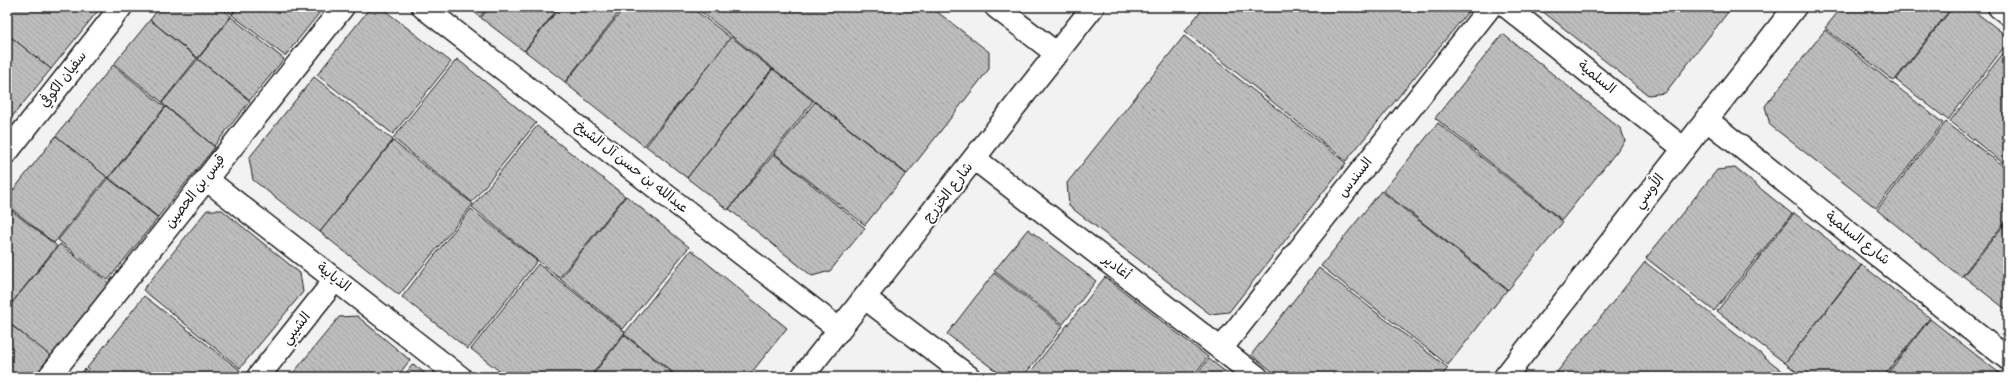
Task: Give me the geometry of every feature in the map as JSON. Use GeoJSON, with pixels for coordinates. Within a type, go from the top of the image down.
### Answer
{"type":"FeatureCollection","features":[{"type":"Feature","properties":{"kind":"street","name":"سفيان الكوفي"},"geometry":{"type":"LineString","coordinates":[[7,152],[121,7]]}},
{"type":"Feature","properties":{"kind":"street","name":"قيس بن الحصين"},"geometry":{"type":"LineString","coordinates":[[48,377],[343,7]]}},
{"type":"Feature","properties":{"kind":"street","name":"عبدالله بن حسن آل الشيخ"},"geometry":{"type":"LineString","coordinates":[[423,7],[840,330]]}},
{"type":"Feature","properties":{"kind":"street"},"geometry":{"type":"LineString","coordinates":[[996,7],[1057,54]]}},
{"type":"Feature","properties":{"kind":"street","name":"شارع الخزرج"},"geometry":{"type":"LineString","coordinates":[[802,377],[975,159],[1093,7]]}},
{"type":"Feature","properties":{"kind":"street","name":"السندس"},"geometry":{"type":"LineString","coordinates":[[1221,349],[1490,7]]}},
{"type":"Feature","properties":{"kind":"street","name":"السلمية"},"geometry":{"type":"LineString","coordinates":[[1508,7],[1684,149]]}},
{"type":"Feature","properties":{"kind":"street","name":"الأوسي"},"geometry":{"type":"LineString","coordinates":[[1505,377],[1796,7]]}},
{"type":"Feature","properties":{"kind":"street"},"geometry":{"type":"LineString","coordinates":[[1999,7],[2008,14]]}},
{"type":"Feature","properties":{"kind":"street","name":"شارع السلمية"},"geometry":{"type":"LineString","coordinates":[[1707,120],[2008,359]]}},
{"type":"Feature","properties":{"kind":"street","name":"أغادير"},"geometry":{"type":"LineString","coordinates":[[975,159],[1257,377]]}},
{"type":"Feature","properties":{"kind":"street","name":"الذيابية"},"geometry":{"type":"LineString","coordinates":[[206,179],[460,377]]}},
{"type":"Feature","properties":{"kind":"street","name":"الشيبي"},"geometry":{"type":"LineString","coordinates":[[258,377],[335,280]]}},
{"type":"Feature","properties":{"kind":"street"},"geometry":{"type":"LineString","coordinates":[[865,298],[969,377]]}},
{"type":"Feature","properties":{"kind":"building"},"geometry":{"type":"Polygon","coordinates":[[[7,7],[101,7],[51,69],[7,34],[7,7]]]}},
{"type":"Feature","properties":{"kind":"building"},"geometry":{"type":"Polygon","coordinates":[[[160,7],[220,7],[231,16],[198,58],[150,20],[160,7]]]}},
{"type":"Feature","properties":{"kind":"building"},"geometry":{"type":"Polygon","coordinates":[[[223,7],[237,7],[232,14],[223,7]]]}},
{"type":"Feature","properties":{"kind":"building"},"geometry":{"type":"Polygon","coordinates":[[[238,7],[324,7],[285,56],[232,15],[238,7]]]}},
{"type":"Feature","properties":{"kind":"building"},"geometry":{"type":"Polygon","coordinates":[[[468,7],[488,7],[480,17],[468,7]]]}},
{"type":"Feature","properties":{"kind":"building"},"geometry":{"type":"Polygon","coordinates":[[[489,7],[559,7],[524,51],[481,18],[489,7]]]}},
{"type":"Feature","properties":{"kind":"building"},"geometry":{"type":"Polygon","coordinates":[[[560,7],[623,7],[565,82],[525,51],[560,7]]]}},
{"type":"Feature","properties":{"kind":"building"},"geometry":{"type":"Polygon","coordinates":[[[625,7],[691,7],[731,38],[644,146],[565,83],[625,7]]]}},
{"type":"Feature","properties":{"kind":"building"},"geometry":{"type":"Polygon","coordinates":[[[695,7],[931,7],[989,52],[989,69],[907,174],[695,7]]]}},
{"type":"Feature","properties":{"kind":"building"},"geometry":{"type":"Polygon","coordinates":[[[1204,7],[1472,7],[1346,161],[1185,31],[1204,7]]]}},
{"type":"Feature","properties":{"kind":"building"},"geometry":{"type":"Polygon","coordinates":[[[1537,7],[1732,7],[1665,93],[1648,95],[1537,7]]]}},
{"type":"Feature","properties":{"kind":"building"},"geometry":{"type":"Polygon","coordinates":[[[1842,7],[1952,7],[1894,81],[1825,28],[1842,7]]]}},
{"type":"Feature","properties":{"kind":"building"},"geometry":{"type":"Polygon","coordinates":[[[1953,7],[1969,7],[2008,37],[2008,42],[1948,120],[1896,80],[1953,7]]]}},
{"type":"Feature","properties":{"kind":"building"},"geometry":{"type":"Polygon","coordinates":[[[370,8],[383,9],[451,62],[393,134],[317,75],[370,8]]]}},
{"type":"Feature","properties":{"kind":"building"},"geometry":{"type":"Polygon","coordinates":[[[231,17],[284,59],[250,100],[198,59],[231,17]]]}},
{"type":"Feature","properties":{"kind":"building"},"geometry":{"type":"Polygon","coordinates":[[[150,20],[197,58],[162,102],[114,64],[150,20]]]}},
{"type":"Feature","properties":{"kind":"building"},"geometry":{"type":"Polygon","coordinates":[[[1825,30],[1943,123],[1876,208],[1770,125],[1765,106],[1825,30]]]}},
{"type":"Feature","properties":{"kind":"building"},"geometry":{"type":"Polygon","coordinates":[[[7,34],[51,69],[7,123],[7,34]]]}},
{"type":"Feature","properties":{"kind":"building"},"geometry":{"type":"Polygon","coordinates":[[[1503,34],[1621,129],[1625,141],[1562,220],[1435,118],[1503,34]]]}},
{"type":"Feature","properties":{"kind":"building"},"geometry":{"type":"Polygon","coordinates":[[[1184,36],[1346,163],[1229,312],[1210,314],[1069,206],[1067,183],[1184,36]]]}},
{"type":"Feature","properties":{"kind":"building"},"geometry":{"type":"Polygon","coordinates":[[[731,37],[772,69],[687,178],[646,146],[731,37]]]}},
{"type":"Feature","properties":{"kind":"building"},"geometry":{"type":"Polygon","coordinates":[[[2008,47],[2008,167],[1950,121],[2008,47]]]}},
{"type":"Feature","properties":{"kind":"building"},"geometry":{"type":"Polygon","coordinates":[[[198,59],[250,101],[214,146],[162,103],[198,59]]]}},
{"type":"Feature","properties":{"kind":"building"},"geometry":{"type":"Polygon","coordinates":[[[457,59],[536,123],[472,202],[393,138],[457,59]]]}},
{"type":"Feature","properties":{"kind":"building"},"geometry":{"type":"Polygon","coordinates":[[[113,65],[165,107],[108,178],[56,136],[113,65]]]}},
{"type":"Feature","properties":{"kind":"building"},"geometry":{"type":"Polygon","coordinates":[[[773,69],[813,101],[728,210],[687,178],[773,69]]]}},
{"type":"Feature","properties":{"kind":"building"},"geometry":{"type":"Polygon","coordinates":[[[314,77],[393,140],[320,232],[253,180],[249,158],[314,77]]]}},
{"type":"Feature","properties":{"kind":"building"},"geometry":{"type":"Polygon","coordinates":[[[815,102],[906,174],[865,225],[774,153],[815,102]]]}},
{"type":"Feature","properties":{"kind":"building"},"geometry":{"type":"Polygon","coordinates":[[[166,107],[215,147],[158,217],[109,178],[166,107]]]}},
{"type":"Feature","properties":{"kind":"building"},"geometry":{"type":"Polygon","coordinates":[[[1946,122],[2008,170],[2008,218],[1961,277],[1877,210],[1946,122]]]}},
{"type":"Feature","properties":{"kind":"building"},"geometry":{"type":"Polygon","coordinates":[[[1438,123],[1563,222],[1508,290],[1383,191],[1438,123]]]}},
{"type":"Feature","properties":{"kind":"building"},"geometry":{"type":"Polygon","coordinates":[[[537,126],[625,196],[559,278],[472,207],[537,126]]]}},
{"type":"Feature","properties":{"kind":"building"},"geometry":{"type":"Polygon","coordinates":[[[56,136],[107,177],[54,243],[7,205],[7,198],[56,136]]]}},
{"type":"Feature","properties":{"kind":"building"},"geometry":{"type":"Polygon","coordinates":[[[393,141],[473,204],[399,295],[320,232],[393,141]]]}},
{"type":"Feature","properties":{"kind":"building"},"geometry":{"type":"Polygon","coordinates":[[[774,154],[865,228],[830,271],[812,276],[729,209],[774,154]]]}},
{"type":"Feature","properties":{"kind":"building"},"geometry":{"type":"Polygon","coordinates":[[[1735,168],[1792,214],[1714,311],[1646,258],[1717,170],[1735,168]]]}},
{"type":"Feature","properties":{"kind":"building"},"geometry":{"type":"Polygon","coordinates":[[[108,178],[158,218],[108,280],[58,240],[108,178]]]}},
{"type":"Feature","properties":{"kind":"building"},"geometry":{"type":"Polygon","coordinates":[[[1381,191],[1507,290],[1448,365],[1321,266],[1381,191]]]}},
{"type":"Feature","properties":{"kind":"building"},"geometry":{"type":"Polygon","coordinates":[[[626,196],[689,247],[623,329],[560,279],[626,196]]]}},
{"type":"Feature","properties":{"kind":"building"},"geometry":{"type":"Polygon","coordinates":[[[7,207],[57,246],[7,309],[7,207]]]}},
{"type":"Feature","properties":{"kind":"building"},"geometry":{"type":"Polygon","coordinates":[[[471,209],[537,261],[468,349],[402,297],[471,209]]]}},
{"type":"Feature","properties":{"kind":"building"},"geometry":{"type":"Polygon","coordinates":[[[207,210],[222,210],[300,273],[303,292],[240,368],[143,290],[207,210]]]}},
{"type":"Feature","properties":{"kind":"building"},"geometry":{"type":"Polygon","coordinates":[[[1794,213],[1861,265],[1785,363],[1717,311],[1794,213]]]}},
{"type":"Feature","properties":{"kind":"building"},"geometry":{"type":"Polygon","coordinates":[[[2008,220],[2008,311],[1963,276],[2008,220]]]}},
{"type":"Feature","properties":{"kind":"building"},"geometry":{"type":"Polygon","coordinates":[[[1028,229],[1096,281],[1063,324],[994,271],[1028,229]]]}},
{"type":"Feature","properties":{"kind":"building"},"geometry":{"type":"Polygon","coordinates":[[[60,244],[110,284],[50,357],[7,321],[7,309],[60,244]]]}},
{"type":"Feature","properties":{"kind":"building"},"geometry":{"type":"Polygon","coordinates":[[[691,250],[787,328],[748,377],[679,377],[624,334],[691,250]]]}},
{"type":"Feature","properties":{"kind":"building"},"geometry":{"type":"Polygon","coordinates":[[[1645,262],[1790,377],[1558,377],[1557,372],[1645,262]]]}},
{"type":"Feature","properties":{"kind":"building"},"geometry":{"type":"Polygon","coordinates":[[[538,264],[625,332],[590,377],[507,377],[471,349],[538,264]]]}},
{"type":"Feature","properties":{"kind":"building"},"geometry":{"type":"Polygon","coordinates":[[[1862,265],[1930,318],[1883,377],[1803,377],[1785,363],[1862,265]]]}},
{"type":"Feature","properties":{"kind":"building"},"geometry":{"type":"Polygon","coordinates":[[[1319,268],[1448,368],[1441,377],[1280,377],[1251,355],[1319,268]]]}},
{"type":"Feature","properties":{"kind":"building"},"geometry":{"type":"Polygon","coordinates":[[[994,273],[1063,326],[1023,377],[1004,377],[947,334],[994,273]]]}},
{"type":"Feature","properties":{"kind":"building"},"geometry":{"type":"Polygon","coordinates":[[[1105,277],[1208,357],[1192,377],[1031,377],[1028,375],[1105,277]]]}},
{"type":"Feature","properties":{"kind":"building"},"geometry":{"type":"Polygon","coordinates":[[[144,296],[240,370],[234,377],[99,377],[87,368],[144,296]]]}},
{"type":"Feature","properties":{"kind":"building"},"geometry":{"type":"Polygon","coordinates":[[[357,316],[410,360],[397,377],[290,377],[339,317],[357,316]]]}},
{"type":"Feature","properties":{"kind":"building"},"geometry":{"type":"Polygon","coordinates":[[[1930,319],[1998,372],[1994,377],[1885,377],[1930,319]]]}},
{"type":"Feature","properties":{"kind":"building"},"geometry":{"type":"Polygon","coordinates":[[[7,322],[51,356],[34,377],[7,377],[7,322]]]}},
{"type":"Feature","properties":{"kind":"building"},"geometry":{"type":"Polygon","coordinates":[[[624,335],[677,377],[591,377],[624,335]]]}},
{"type":"Feature","properties":{"kind":"building"},"geometry":{"type":"Polygon","coordinates":[[[1209,359],[1232,377],[1194,377],[1209,359]]]}},
{"type":"Feature","properties":{"kind":"building"},"geometry":{"type":"Polygon","coordinates":[[[413,364],[430,377],[403,377],[413,364]]]}},
{"type":"Feature","properties":{"kind":"building"},"geometry":{"type":"Polygon","coordinates":[[[85,369],[95,377],[78,377],[85,369]]]}},
{"type":"Feature","properties":{"kind":"building"},"geometry":{"type":"Polygon","coordinates":[[[1999,372],[2006,377],[1995,377],[1999,372]]]}}]}
